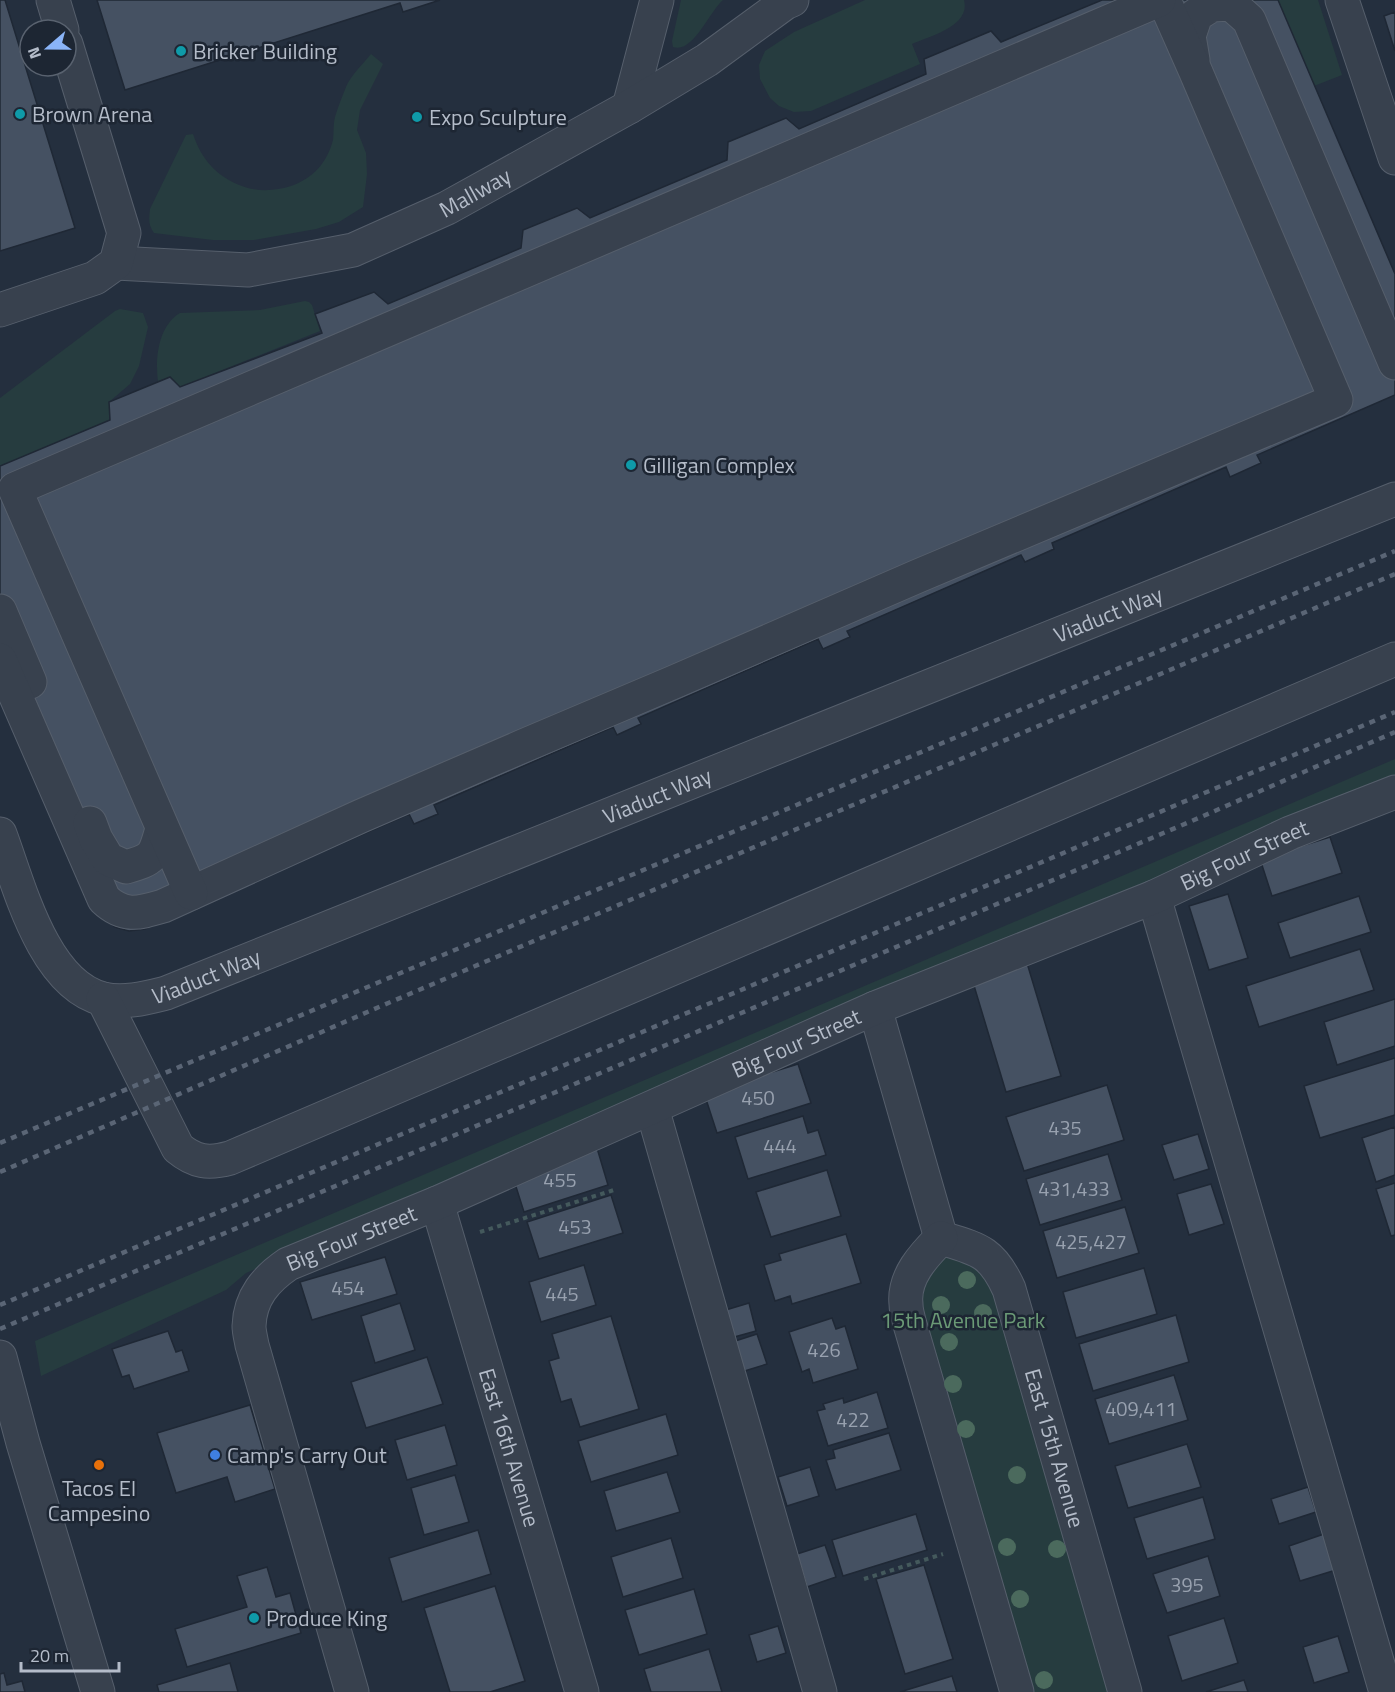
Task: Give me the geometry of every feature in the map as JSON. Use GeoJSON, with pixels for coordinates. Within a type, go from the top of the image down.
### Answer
{"type":"FeatureCollection","features":[{"type":"Feature","properties":{"kind":"street"},"geometry":{"type":"LineString","coordinates":[[52,0],[58,18]]}},
{"type":"Feature","properties":{"kind":"street"},"geometry":{"type":"LineString","coordinates":[[629,106],[657,0]]}},
{"type":"Feature","properties":{"kind":"street","name":"Mallway"},"geometry":{"type":"LineString","coordinates":[[116,263],[248,270],[353,250],[447,208],[629,106],[707,60],[792,0]]}},
{"type":"Feature","properties":{"kind":"street"},"geometry":{"type":"LineString","coordinates":[[0,660],[104,899],[113,908],[126,913],[142,912],[163,906],[361,816],[908,580],[1336,400],[1195,70],[1161,0],[15,489],[191,893]]}},
{"type":"Feature","properties":{"kind":"street"},"geometry":{"type":"LineString","coordinates":[[1261,0],[1395,314]]}},
{"type":"Feature","properties":{"kind":"street"},"geometry":{"type":"LineString","coordinates":[[1342,0],[1395,158]]}},
{"type":"Feature","properties":{"kind":"street"},"geometry":{"type":"LineString","coordinates":[[1195,70],[1189,36],[1196,15],[1212,5],[1231,3],[1250,20],[1395,363]]}},
{"type":"Feature","properties":{"kind":"street"},"geometry":{"type":"LineString","coordinates":[[0,310],[95,278],[116,263],[124,233],[76,78]]}},
{"type":"Feature","properties":{"kind":"street","name":"Viaduct Way"},"geometry":{"type":"LineString","coordinates":[[0,834],[34,927],[61,971],[75,985],[103,999],[130,1000],[166,993],[1395,499]]}},
{"type":"Feature","properties":{"kind":"street"},"geometry":{"type":"LineString","coordinates":[[0,611],[96,839],[108,860],[126,867],[141,863],[155,854],[162,829]]}},
{"type":"Feature","properties":{"kind":"street"},"geometry":{"type":"LineString","coordinates":[[103,999],[178,1148],[188,1156],[215,1162],[230,1158],[1395,659]]}},
{"type":"Feature","properties":{"kind":"street","name":"Big Four Street"},"geometry":{"type":"LineString","coordinates":[[352,1692],[252,1345],[249,1326],[252,1309],[258,1292],[272,1275],[288,1264],[437,1203],[875,1008],[1154,897],[1290,833],[1395,792]]}},
{"type":"Feature","properties":{"kind":"street"},"geometry":{"type":"LineString","coordinates":[[1154,897],[1386,1692]]}},
{"type":"Feature","properties":{"kind":"street"},"geometry":{"type":"LineString","coordinates":[[875,1008],[941,1238],[922,1257],[908,1281],[905,1302],[1017,1692]]}},
{"type":"Feature","properties":{"kind":"street"},"geometry":{"type":"LineString","coordinates":[[652,1108],[820,1692]]}},
{"type":"Feature","properties":{"kind":"street","name":"East 16th Avenue"},"geometry":{"type":"LineString","coordinates":[[437,1203],[582,1692]]}},
{"type":"Feature","properties":{"kind":"street","name":"East 15th Avenue"},"geometry":{"type":"LineString","coordinates":[[941,1238],[977,1249],[993,1261],[1009,1289],[1125,1692]]}},
{"type":"Feature","properties":{"kind":"street"},"geometry":{"type":"LineString","coordinates":[[0,1357],[8,1419],[98,1692]]}},
{"type":"Feature","properties":{"kind":"path"},"geometry":{"type":"LineString","coordinates":[[473,1234],[614,1190]]}},
{"type":"Feature","properties":{"kind":"path"},"geometry":{"type":"LineString","coordinates":[[864,1579],[948,1552]]}},
{"type":"Feature","properties":{"kind":"green space"},"geometry":{"type":"Polygon","coordinates":[[[681,0],[723,0],[694,38],[680,47],[673,47],[672,41],[681,0]]]}},
{"type":"Feature","properties":{"kind":"green space"},"geometry":{"type":"Polygon","coordinates":[[[865,0],[964,0],[965,9],[961,17],[947,29],[912,44],[920,64],[811,111],[794,112],[779,106],[770,98],[760,79],[759,65],[765,51],[794,32],[865,0]]]}},
{"type":"Feature","properties":{"kind":"green space"},"geometry":{"type":"Polygon","coordinates":[[[1278,0],[1318,0],[1342,75],[1314,86],[1278,0]]]}},
{"type":"Feature","properties":{"kind":"green space"},"geometry":{"type":"Polygon","coordinates":[[[371,54],[383,64],[360,110],[357,130],[366,153],[367,174],[363,207],[339,222],[316,229],[254,240],[213,240],[154,233],[149,218],[150,209],[186,135],[193,134],[205,159],[225,178],[233,182],[248,188],[266,190],[285,188],[299,183],[318,169],[327,156],[333,140],[335,117],[346,87],[371,54]]]}},
{"type":"Feature","properties":{"kind":"green space"},"geometry":{"type":"Polygon","coordinates":[[[305,301],[312,305],[320,331],[180,387],[170,377],[158,381],[158,353],[163,334],[167,326],[180,313],[260,310],[305,301]]]}},
{"type":"Feature","properties":{"kind":"green space"},"geometry":{"type":"Polygon","coordinates":[[[120,309],[143,313],[148,327],[139,366],[130,384],[109,402],[109,420],[0,466],[0,398],[120,309]]]}},
{"type":"Feature","properties":{"kind":"green space"},"geometry":{"type":"Polygon","coordinates":[[[1395,759],[1395,787],[246,1273],[226,1290],[41,1376],[35,1341],[1395,759]]]}},
{"type":"Feature","properties":{"kind":"green space","name":"15th Avenue Park"},"geometry":{"type":"Polygon","coordinates":[[[941,1238],[993,1261],[1125,1692],[1017,1692],[908,1281],[941,1238]]]}},
{"type":"Feature","properties":{"kind":"building","name":"Brown Arena"},"geometry":{"type":"Polygon","coordinates":[[[0,0],[5,0],[18,42],[18,78],[29,78],[75,228],[0,251],[0,0]]]}},
{"type":"Feature","properties":{"kind":"building","name":"Bricker Building"},"geometry":{"type":"Polygon","coordinates":[[[97,0],[440,0],[403,12],[400,3],[125,90],[97,0]]]}},
{"type":"Feature","properties":{"kind":"building","name":"Gilligan Complex"},"geometry":{"type":"Polygon","coordinates":[[[1102,0],[1278,0],[1395,274],[1395,395],[1257,455],[1261,463],[1230,477],[1226,467],[1052,543],[1054,549],[1025,562],[1021,555],[847,631],[850,637],[823,649],[818,639],[638,718],[641,724],[617,735],[613,727],[434,805],[438,814],[414,824],[409,814],[145,929],[129,931],[115,927],[104,919],[0,683],[0,466],[110,420],[109,402],[170,377],[180,387],[322,333],[315,314],[374,292],[388,304],[521,248],[523,230],[577,208],[590,218],[727,160],[728,142],[786,118],[799,129],[926,74],[924,59],[991,31],[1001,42],[1102,0]]]}},
{"type":"Feature","properties":{"kind":"building"},"geometry":{"type":"Polygon","coordinates":[[[1395,12],[1395,51],[1384,16],[1395,12]]]}},
{"type":"Feature","properties":{"kind":"building"},"geometry":{"type":"Polygon","coordinates":[[[1330,837],[1342,873],[1272,896],[1260,859],[1330,837]]]}},
{"type":"Feature","properties":{"kind":"building"},"geometry":{"type":"Polygon","coordinates":[[[1228,894],[1248,958],[1209,970],[1189,906],[1228,894]]]}},
{"type":"Feature","properties":{"kind":"building"},"geometry":{"type":"Polygon","coordinates":[[[1359,896],[1371,932],[1290,958],[1278,923],[1359,896]]]}},
{"type":"Feature","properties":{"kind":"building"},"geometry":{"type":"Polygon","coordinates":[[[1360,949],[1374,990],[1259,1027],[1246,986],[1360,949]]]}},
{"type":"Feature","properties":{"kind":"building"},"geometry":{"type":"Polygon","coordinates":[[[1027,963],[1061,1076],[1006,1092],[972,979],[1027,963]]]}},
{"type":"Feature","properties":{"kind":"building"},"geometry":{"type":"Polygon","coordinates":[[[1395,999],[1395,1046],[1337,1065],[1324,1022],[1395,999]]]}},
{"type":"Feature","properties":{"kind":"building"},"geometry":{"type":"Polygon","coordinates":[[[1395,1058],[1395,1115],[1320,1138],[1304,1086],[1395,1058]]]}},
{"type":"Feature","properties":{"kind":"building"},"geometry":{"type":"Polygon","coordinates":[[[798,1064],[811,1103],[717,1133],[704,1093],[798,1064]]]}},
{"type":"Feature","properties":{"kind":"building"},"geometry":{"type":"Polygon","coordinates":[[[1107,1085],[1124,1140],[1024,1171],[1006,1117],[1107,1085]]]}},
{"type":"Feature","properties":{"kind":"building"},"geometry":{"type":"Polygon","coordinates":[[[803,1116],[808,1133],[818,1130],[826,1155],[748,1179],[735,1137],[803,1116]]]}},
{"type":"Feature","properties":{"kind":"building"},"geometry":{"type":"Polygon","coordinates":[[[1395,1127],[1395,1175],[1376,1182],[1362,1138],[1395,1127]]]}},
{"type":"Feature","properties":{"kind":"building"},"geometry":{"type":"Polygon","coordinates":[[[1198,1134],[1209,1169],[1174,1180],[1162,1145],[1198,1134]]]}},
{"type":"Feature","properties":{"kind":"building"},"geometry":{"type":"Polygon","coordinates":[[[597,1148],[608,1185],[524,1212],[512,1174],[597,1148]]]}},
{"type":"Feature","properties":{"kind":"building"},"geometry":{"type":"Polygon","coordinates":[[[1108,1154],[1122,1200],[1040,1225],[1026,1179],[1108,1154]]]}},
{"type":"Feature","properties":{"kind":"building"},"geometry":{"type":"Polygon","coordinates":[[[827,1170],[841,1216],[771,1237],[756,1192],[827,1170]]]}},
{"type":"Feature","properties":{"kind":"building"},"geometry":{"type":"Polygon","coordinates":[[[1395,1183],[1395,1235],[1391,1236],[1376,1189],[1395,1183]]]}},
{"type":"Feature","properties":{"kind":"building"},"geometry":{"type":"Polygon","coordinates":[[[1211,1184],[1224,1224],[1189,1235],[1177,1194],[1211,1184]]]}},
{"type":"Feature","properties":{"kind":"building"},"geometry":{"type":"Polygon","coordinates":[[[611,1195],[623,1233],[539,1259],[527,1222],[611,1195]]]}},
{"type":"Feature","properties":{"kind":"building"},"geometry":{"type":"Polygon","coordinates":[[[1125,1207],[1139,1253],[1057,1278],[1043,1231],[1125,1207]]]}},
{"type":"Feature","properties":{"kind":"building"},"geometry":{"type":"Polygon","coordinates":[[[846,1234],[861,1283],[792,1304],[790,1296],[775,1301],[764,1265],[781,1260],[779,1254],[846,1234]]]}},
{"type":"Feature","properties":{"kind":"building"},"geometry":{"type":"Polygon","coordinates":[[[385,1257],[397,1294],[312,1320],[300,1282],[385,1257]]]}},
{"type":"Feature","properties":{"kind":"building"},"geometry":{"type":"Polygon","coordinates":[[[584,1265],[596,1305],[541,1322],[529,1282],[584,1265]]]}},
{"type":"Feature","properties":{"kind":"building"},"geometry":{"type":"Polygon","coordinates":[[[1144,1268],[1157,1314],[1076,1338],[1063,1292],[1144,1268]]]}},
{"type":"Feature","properties":{"kind":"building"},"geometry":{"type":"Polygon","coordinates":[[[400,1303],[415,1350],[375,1363],[361,1316],[400,1303]]]}},
{"type":"Feature","properties":{"kind":"building"},"geometry":{"type":"Polygon","coordinates":[[[749,1303],[756,1331],[727,1339],[719,1312],[749,1303]]]}},
{"type":"Feature","properties":{"kind":"building"},"geometry":{"type":"Polygon","coordinates":[[[1176,1315],[1189,1362],[1093,1391],[1079,1344],[1176,1315]]]}},
{"type":"Feature","properties":{"kind":"building"},"geometry":{"type":"Polygon","coordinates":[[[611,1316],[639,1409],[580,1427],[571,1399],[561,1402],[549,1361],[559,1358],[552,1334],[611,1316]]]}},
{"type":"Feature","properties":{"kind":"building"},"geometry":{"type":"Polygon","coordinates":[[[832,1318],[836,1329],[845,1326],[858,1369],[813,1383],[809,1369],[802,1372],[789,1332],[832,1318]]]}},
{"type":"Feature","properties":{"kind":"building"},"geometry":{"type":"Polygon","coordinates":[[[168,1331],[176,1352],[182,1350],[189,1371],[134,1389],[129,1375],[122,1377],[112,1349],[168,1331]]]}},
{"type":"Feature","properties":{"kind":"building"},"geometry":{"type":"Polygon","coordinates":[[[757,1334],[767,1364],[738,1373],[729,1343],[757,1334]]]}},
{"type":"Feature","properties":{"kind":"building"},"geometry":{"type":"Polygon","coordinates":[[[427,1357],[443,1404],[366,1428],[351,1382],[427,1357]]]}},
{"type":"Feature","properties":{"kind":"building"},"geometry":{"type":"Polygon","coordinates":[[[1174,1375],[1188,1420],[1109,1444],[1095,1399],[1174,1375]]]}},
{"type":"Feature","properties":{"kind":"building"},"geometry":{"type":"Polygon","coordinates":[[[877,1392],[888,1428],[828,1446],[817,1411],[825,1409],[823,1404],[843,1398],[844,1403],[877,1392]]]}},
{"type":"Feature","properties":{"kind":"building","name":"Camp's Carry Out"},"geometry":{"type":"Polygon","coordinates":[[[250,1405],[275,1489],[235,1502],[227,1477],[176,1493],[157,1433],[250,1405]]]}},
{"type":"Feature","properties":{"kind":"building"},"geometry":{"type":"Polygon","coordinates":[[[666,1414],[678,1455],[591,1482],[578,1441],[666,1414]]]}},
{"type":"Feature","properties":{"kind":"building"},"geometry":{"type":"Polygon","coordinates":[[[445,1425],[457,1465],[407,1480],[395,1440],[445,1425]]]}},
{"type":"Feature","properties":{"kind":"building"},"geometry":{"type":"Polygon","coordinates":[[[889,1433],[901,1470],[836,1490],[826,1460],[835,1458],[833,1450],[889,1433]]]}},
{"type":"Feature","properties":{"kind":"building"},"geometry":{"type":"Polygon","coordinates":[[[1187,1444],[1201,1487],[1128,1508],[1115,1466],[1187,1444]]]}},
{"type":"Feature","properties":{"kind":"building"},"geometry":{"type":"Polygon","coordinates":[[[810,1467],[819,1496],[787,1506],[778,1477],[810,1467]]]}},
{"type":"Feature","properties":{"kind":"building"},"geometry":{"type":"Polygon","coordinates":[[[667,1472],[680,1512],[616,1531],[604,1491],[667,1472]]]}},
{"type":"Feature","properties":{"kind":"building"},"geometry":{"type":"Polygon","coordinates":[[[455,1475],[469,1522],[424,1535],[411,1488],[455,1475]]]}},
{"type":"Feature","properties":{"kind":"building"},"geometry":{"type":"Polygon","coordinates":[[[1308,1487],[1316,1512],[1279,1524],[1271,1499],[1308,1487]]]}},
{"type":"Feature","properties":{"kind":"building"},"geometry":{"type":"Polygon","coordinates":[[[1203,1497],[1215,1539],[1147,1559],[1134,1518],[1203,1497]]]}},
{"type":"Feature","properties":{"kind":"building"},"geometry":{"type":"Polygon","coordinates":[[[916,1514],[927,1550],[843,1576],[832,1540],[916,1514]]]}},
{"type":"Feature","properties":{"kind":"building"},"geometry":{"type":"Polygon","coordinates":[[[478,1530],[491,1574],[402,1602],[389,1558],[478,1530]]]}},
{"type":"Feature","properties":{"kind":"building"},"geometry":{"type":"Polygon","coordinates":[[[1324,1534],[1336,1570],[1300,1581],[1289,1546],[1324,1534]]]}},
{"type":"Feature","properties":{"kind":"building"},"geometry":{"type":"Polygon","coordinates":[[[671,1538],[683,1578],[623,1597],[611,1557],[671,1538]]]}},
{"type":"Feature","properties":{"kind":"building"},"geometry":{"type":"Polygon","coordinates":[[[825,1545],[836,1577],[807,1587],[797,1554],[825,1545]]]}},
{"type":"Feature","properties":{"kind":"building"},"geometry":{"type":"Polygon","coordinates":[[[1208,1556],[1220,1596],[1167,1613],[1153,1574],[1208,1556]]]}},
{"type":"Feature","properties":{"kind":"building"},"geometry":{"type":"Polygon","coordinates":[[[924,1565],[953,1659],[905,1674],[876,1579],[924,1565]]]}},
{"type":"Feature","properties":{"kind":"building","name":"Produce King"},"geometry":{"type":"Polygon","coordinates":[[[267,1567],[276,1597],[290,1593],[301,1633],[187,1667],[175,1629],[247,1607],[237,1576],[267,1567]]]}},
{"type":"Feature","properties":{"kind":"building"},"geometry":{"type":"Polygon","coordinates":[[[495,1586],[525,1681],[490,1692],[450,1692],[424,1608],[495,1586]]]}},
{"type":"Feature","properties":{"kind":"building"},"geometry":{"type":"Polygon","coordinates":[[[694,1589],[707,1634],[639,1655],[625,1610],[694,1589]]]}},
{"type":"Feature","properties":{"kind":"building"},"geometry":{"type":"Polygon","coordinates":[[[1224,1618],[1238,1663],[1182,1681],[1168,1636],[1224,1618]]]}},
{"type":"Feature","properties":{"kind":"building"},"geometry":{"type":"Polygon","coordinates":[[[778,1626],[786,1653],[757,1662],[749,1635],[778,1626]]]}},
{"type":"Feature","properties":{"kind":"building"},"geometry":{"type":"Polygon","coordinates":[[[1338,1636],[1349,1672],[1314,1683],[1303,1647],[1338,1636]]]}},
{"type":"Feature","properties":{"kind":"building"},"geometry":{"type":"Polygon","coordinates":[[[709,1649],[722,1692],[651,1692],[644,1669],[709,1649]]]}},
{"type":"Feature","properties":{"kind":"building"},"geometry":{"type":"Polygon","coordinates":[[[230,1663],[238,1692],[159,1692],[157,1685],[230,1663]]]}},
{"type":"Feature","properties":{"kind":"building"},"geometry":{"type":"Polygon","coordinates":[[[4,1673],[7,1685],[22,1681],[25,1692],[0,1692],[0,1674],[4,1673]]]}},
{"type":"Feature","properties":{"kind":"building"},"geometry":{"type":"Polygon","coordinates":[[[952,1676],[957,1692],[900,1692],[952,1676]]]}},
{"type":"Feature","properties":{"kind":"building"},"geometry":{"type":"Polygon","coordinates":[[[1244,1680],[1248,1692],[1206,1692],[1244,1680]]]}},
{"type":"Feature","properties":{"kind":"railway"},"geometry":{"type":"LineString","coordinates":[[0,1143],[1395,551]]}},
{"type":"Feature","properties":{"kind":"railway"},"geometry":{"type":"LineString","coordinates":[[0,1172],[379,1007],[1395,574]]}},
{"type":"Feature","properties":{"kind":"railway"},"geometry":{"type":"LineString","coordinates":[[0,1305],[1395,712]]}},
{"type":"Feature","properties":{"kind":"railway"},"geometry":{"type":"LineString","coordinates":[[0,1329],[1201,817],[1395,732]]}},
{"type":"Feature","properties":{"kind":"place","name":"Bricker Building"},"geometry":{"type":"Point","coordinates":[181,51]}},
{"type":"Feature","properties":{"kind":"place","name":"Brown Arena"},"geometry":{"type":"Point","coordinates":[20,114]}},
{"type":"Feature","properties":{"kind":"place","name":"Expo Sculpture"},"geometry":{"type":"Point","coordinates":[417,117]}},
{"type":"Feature","properties":{"kind":"place","name":"Gilligan Complex"},"geometry":{"type":"Point","coordinates":[631,465]}},
{"type":"Feature","properties":{"kind":"place","name":"Camp's Carry Out"},"geometry":{"type":"Point","coordinates":[215,1455]}},
{"type":"Feature","properties":{"kind":"place","name":"Tacos El Campesino"},"geometry":{"type":"Point","coordinates":[99,1465]}},
{"type":"Feature","properties":{"kind":"place","name":"Produce King"},"geometry":{"type":"Point","coordinates":[254,1618]}}]}
